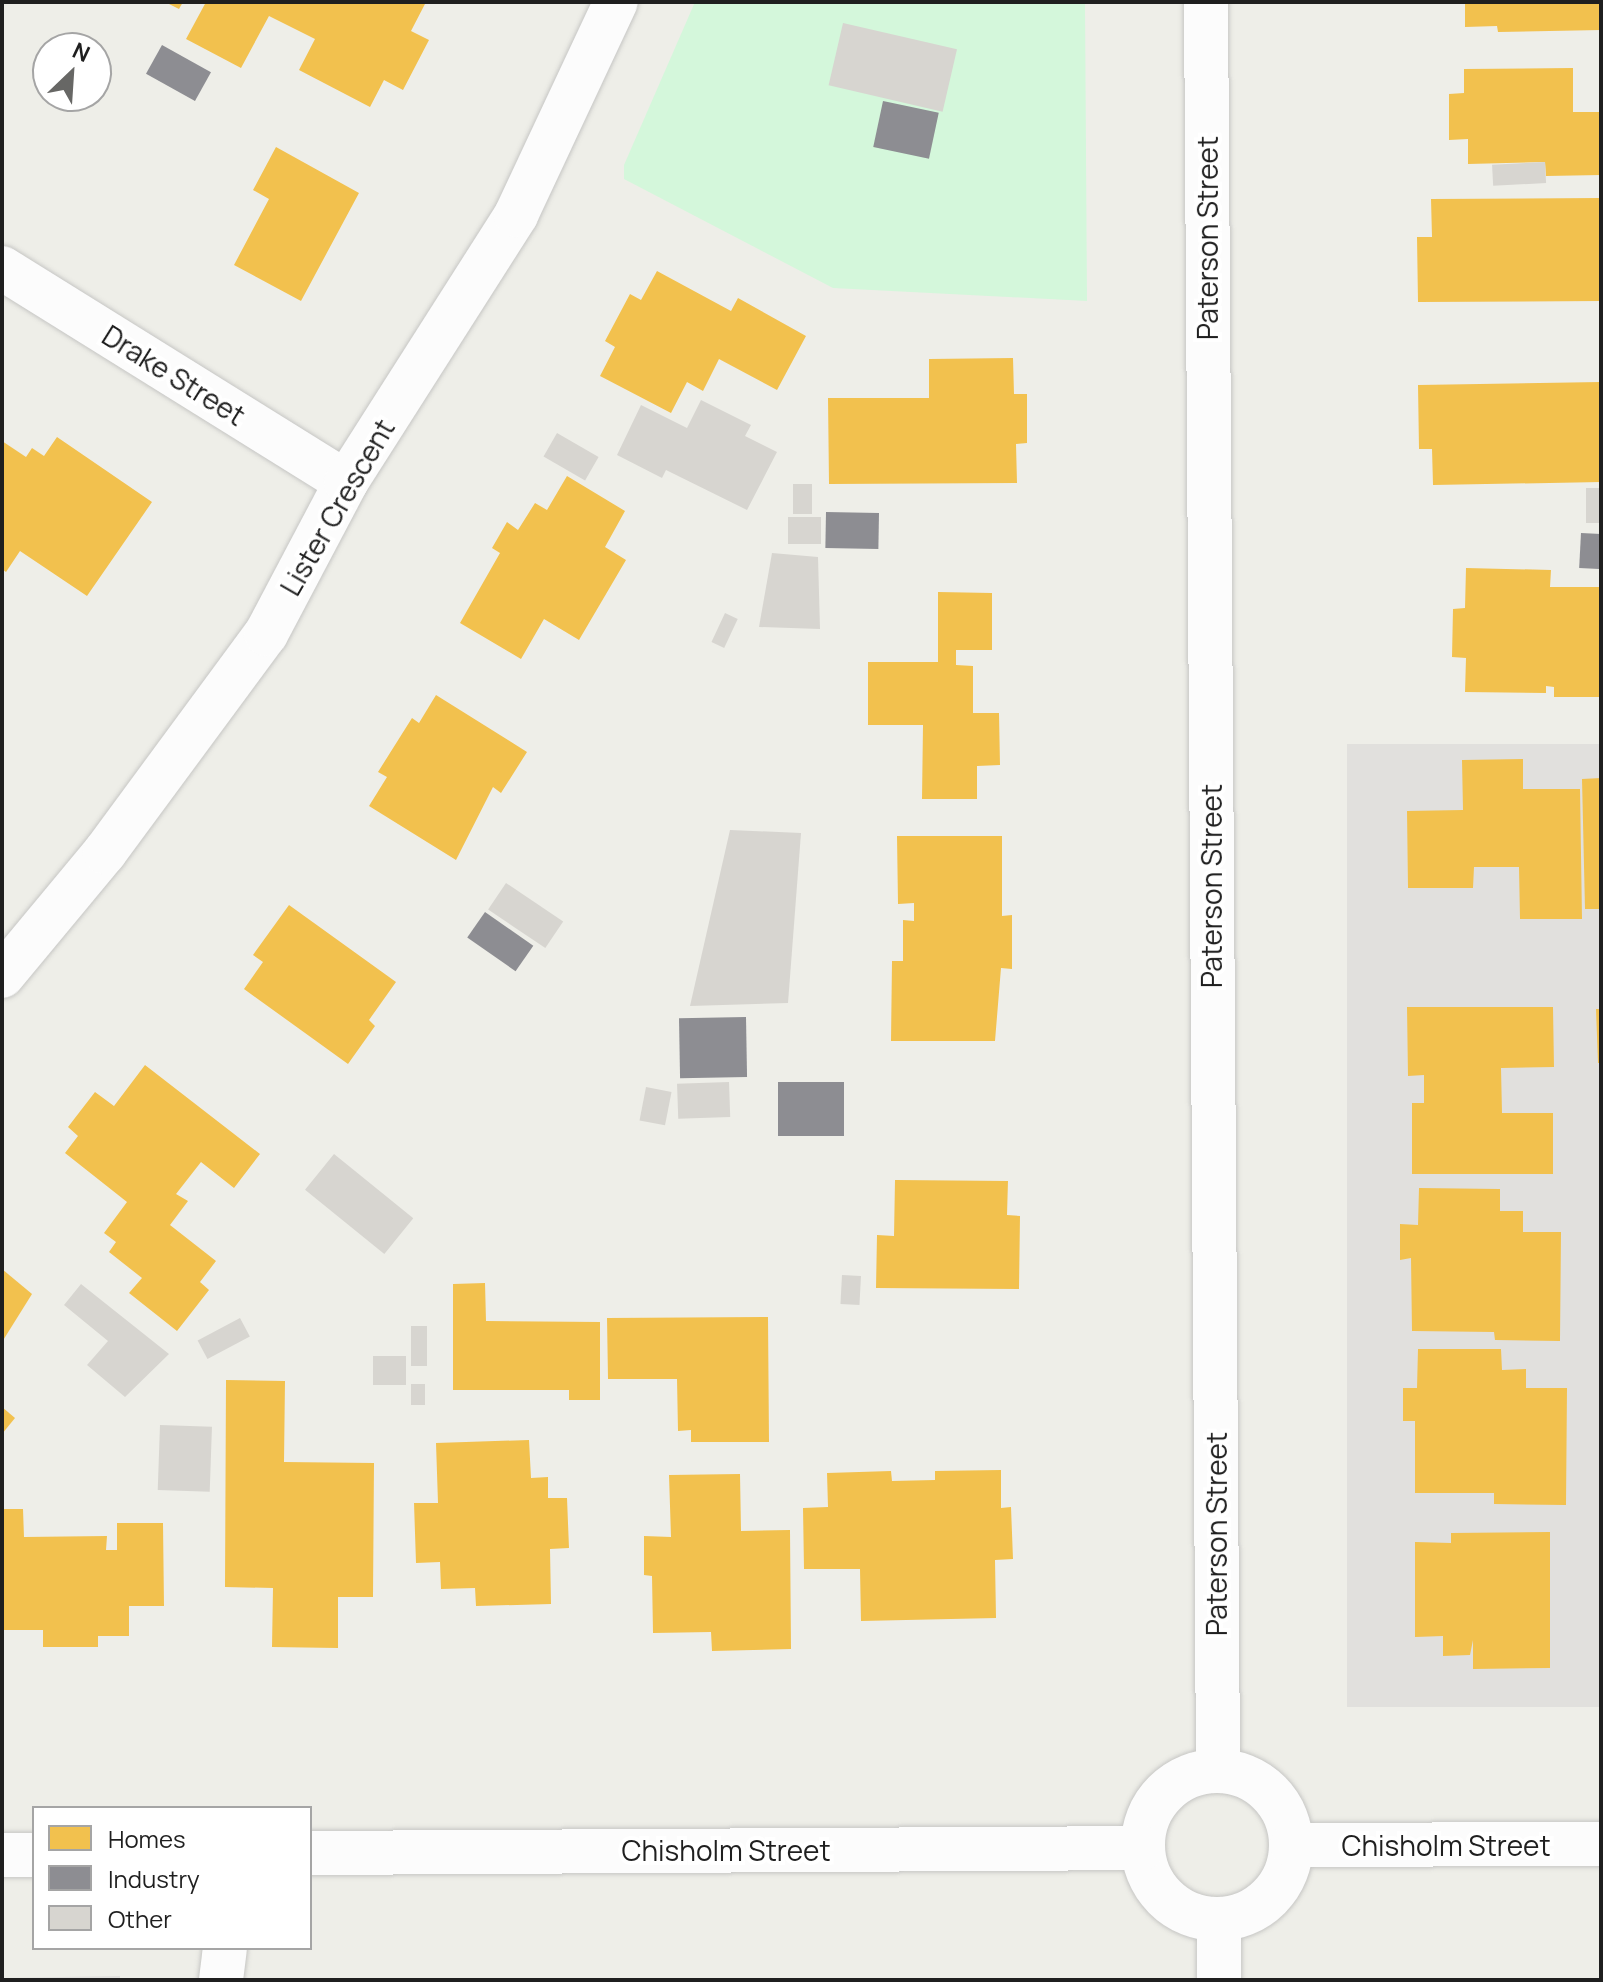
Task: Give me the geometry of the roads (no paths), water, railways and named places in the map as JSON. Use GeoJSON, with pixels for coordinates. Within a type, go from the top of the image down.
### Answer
{"type":"FeatureCollection","features":[{"type":"Feature","properties":{"kind":"street","name":"Lister Crescent"},"geometry":{"type":"LineString","coordinates":[[2,976],[105,852],[266,634],[346,482],[516,215],[616,2]]}},
{"type":"Feature","properties":{"kind":"street","name":"Paterson Street"},"geometry":{"type":"LineString","coordinates":[[1206,2],[1218,1771]]}},
{"type":"Feature","properties":{"kind":"street","name":"Drake Street"},"geometry":{"type":"LineString","coordinates":[[2,268],[346,482]]}},
{"type":"Feature","properties":{"kind":"street"},"geometry":{"type":"LineString","coordinates":[[1218,1771],[1240,1775],[1278,1801],[1292,1845],[1279,1889],[1262,1905],[1219,1920],[1175,1907],[1147,1871],[1143,1848],[1145,1825],[1173,1785],[1218,1771]]}},
{"type":"Feature","properties":{"kind":"street","name":"Chisholm Street"},"geometry":{"type":"LineString","coordinates":[[1292,1845],[1601,1844]]}},
{"type":"Feature","properties":{"kind":"street","name":"Chisholm Street"},"geometry":{"type":"LineString","coordinates":[[312,1853],[1143,1848]]}},
{"type":"Feature","properties":{"kind":"street"},"geometry":{"type":"LineString","coordinates":[[2,1855],[32,1855]]}},
{"type":"Feature","properties":{"kind":"street"},"geometry":{"type":"LineString","coordinates":[[1219,1920],[1219,1980]]}},
{"type":"Feature","properties":{"kind":"street"},"geometry":{"type":"LineString","coordinates":[[221,1980],[225,1950]]}}]}
